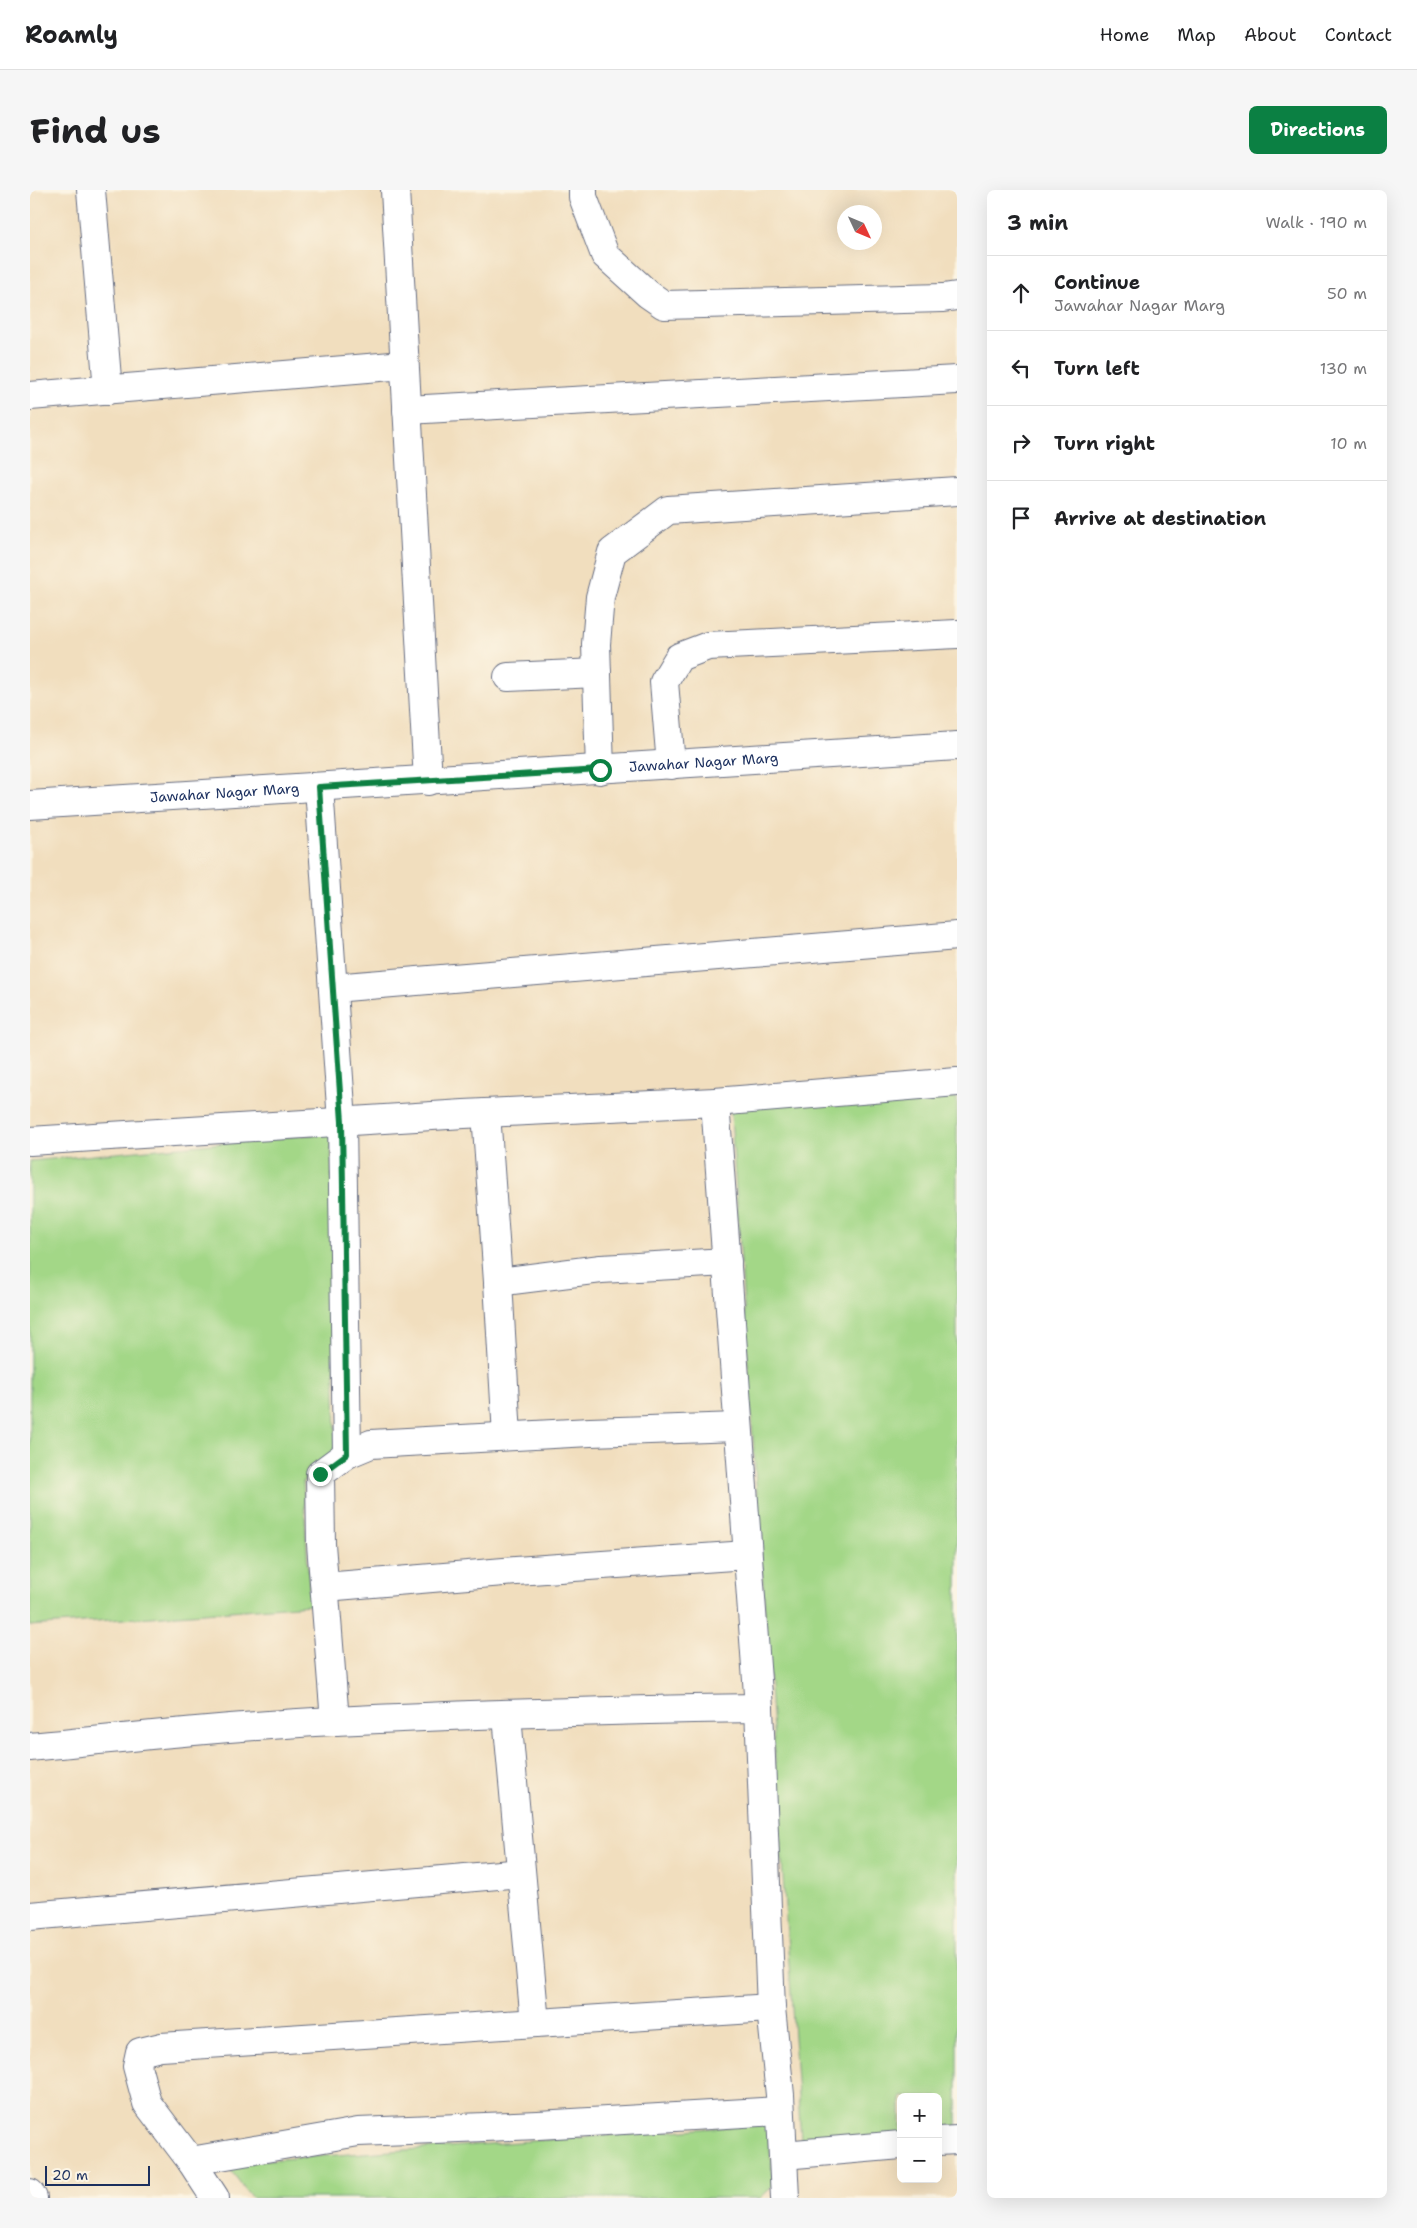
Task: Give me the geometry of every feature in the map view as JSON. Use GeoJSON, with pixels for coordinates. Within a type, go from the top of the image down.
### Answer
{"type":"FeatureCollection","features":[{"type":"Feature","properties":{"kind":"street"},"geometry":{"type":"LineString","coordinates":[[92,190],[108,390]]}},
{"type":"Feature","properties":{"kind":"street"},"geometry":{"type":"LineString","coordinates":[[395,190],[428,781]]}},
{"type":"Feature","properties":{"kind":"street"},"geometry":{"type":"LineString","coordinates":[[583,190],[583,197],[605,255],[648,294],[664,305],[943,298],[957,296]]}},
{"type":"Feature","properties":{"kind":"street"},"geometry":{"type":"LineString","coordinates":[[30,396],[404,365]]}},
{"type":"Feature","properties":{"kind":"street"},"geometry":{"type":"LineString","coordinates":[[407,410],[957,380]]}},
{"type":"Feature","properties":{"kind":"street"},"geometry":{"type":"LineString","coordinates":[[600,770],[596,644],[600,597],[612,552],[668,510],[957,491]]}},
{"type":"Feature","properties":{"kind":"street"},"geometry":{"type":"LineString","coordinates":[[671,765],[664,682],[679,657],[708,646],[957,634]]}},
{"type":"Feature","properties":{"kind":"street"},"geometry":{"type":"LineString","coordinates":[[508,677],[597,673]]}},
{"type":"Feature","properties":{"kind":"street","name":"Jawahar Nagar Marg"},"geometry":{"type":"LineString","coordinates":[[30,805],[957,746]]}},
{"type":"Feature","properties":{"kind":"street"},"geometry":{"type":"LineString","coordinates":[[319,787],[342,1122],[347,1454]]}},
{"type":"Feature","properties":{"kind":"street"},"geometry":{"type":"LineString","coordinates":[[332,988],[957,936]]}},
{"type":"Feature","properties":{"kind":"street"},"geometry":{"type":"LineString","coordinates":[[30,1141],[486,1113],[715,1102],[957,1082]]}},
{"type":"Feature","properties":{"kind":"street"},"geometry":{"type":"LineString","coordinates":[[715,1102],[759,1708],[771,2008],[783,2155],[782,2195]]}},
{"type":"Feature","properties":{"kind":"street"},"geometry":{"type":"LineString","coordinates":[[486,1113],[507,1436]]}},
{"type":"Feature","properties":{"kind":"street"},"geometry":{"type":"LineString","coordinates":[[498,1282],[601,1269],[726,1262]]}},
{"type":"Feature","properties":{"kind":"street"},"geometry":{"type":"LineString","coordinates":[[335,1721],[321,1544],[320,1474],[347,1454],[371,1444],[507,1436],[738,1427]]}},
{"type":"Feature","properties":{"kind":"street"},"geometry":{"type":"LineString","coordinates":[[325,1587],[516,1570],[747,1555]]}},
{"type":"Feature","properties":{"kind":"street"},"geometry":{"type":"LineString","coordinates":[[30,1747],[335,1721],[507,1716],[576,1711],[759,1708]]}},
{"type":"Feature","properties":{"kind":"street"},"geometry":{"type":"LineString","coordinates":[[507,1716],[535,2023]]}},
{"type":"Feature","properties":{"kind":"street"},"geometry":{"type":"LineString","coordinates":[[30,1916],[521,1873]]}},
{"type":"Feature","properties":{"kind":"street"},"geometry":{"type":"LineString","coordinates":[[215,2198],[191,2161],[148,2103],[137,2066],[140,2052],[161,2047],[771,2008]]}},
{"type":"Feature","properties":{"kind":"street"},"geometry":{"type":"LineString","coordinates":[[191,2161],[358,2132],[538,2125],[780,2111]]}},
{"type":"Feature","properties":{"kind":"street"},"geometry":{"type":"LineString","coordinates":[[942,2141],[957,2140]]}},
{"type":"Feature","properties":{"kind":"street"},"geometry":{"type":"LineString","coordinates":[[783,2155],[897,2145]]}},
{"type":"Feature","properties":{"kind":"street"},"geometry":{"type":"LineString","coordinates":[[30,2193],[33,2198]]}},
{"type":"Feature","properties":{"kind":"green space"},"geometry":{"type":"Polygon","coordinates":[[[957,1098],[957,2129],[942,2131],[942,2093],[897,2093],[897,2139],[802,2154],[730,1101],[957,1098]]]}},
{"type":"Feature","properties":{"kind":"green space"},"geometry":{"type":"Polygon","coordinates":[[[331,1133],[336,1449],[303,1481],[310,1605],[30,1626],[30,1161],[331,1133]]]}},
{"type":"Feature","properties":{"kind":"green space"},"geometry":{"type":"Polygon","coordinates":[[[768,2124],[773,2186],[760,2198],[252,2198],[225,2163],[768,2124]]]}},
{"type":"Feature","properties":{"kind":"route"},"geometry":{"type":"LineString","coordinates":[[320,1474],[347,1454],[342,1122],[319,787],[600,770]]}}]}
